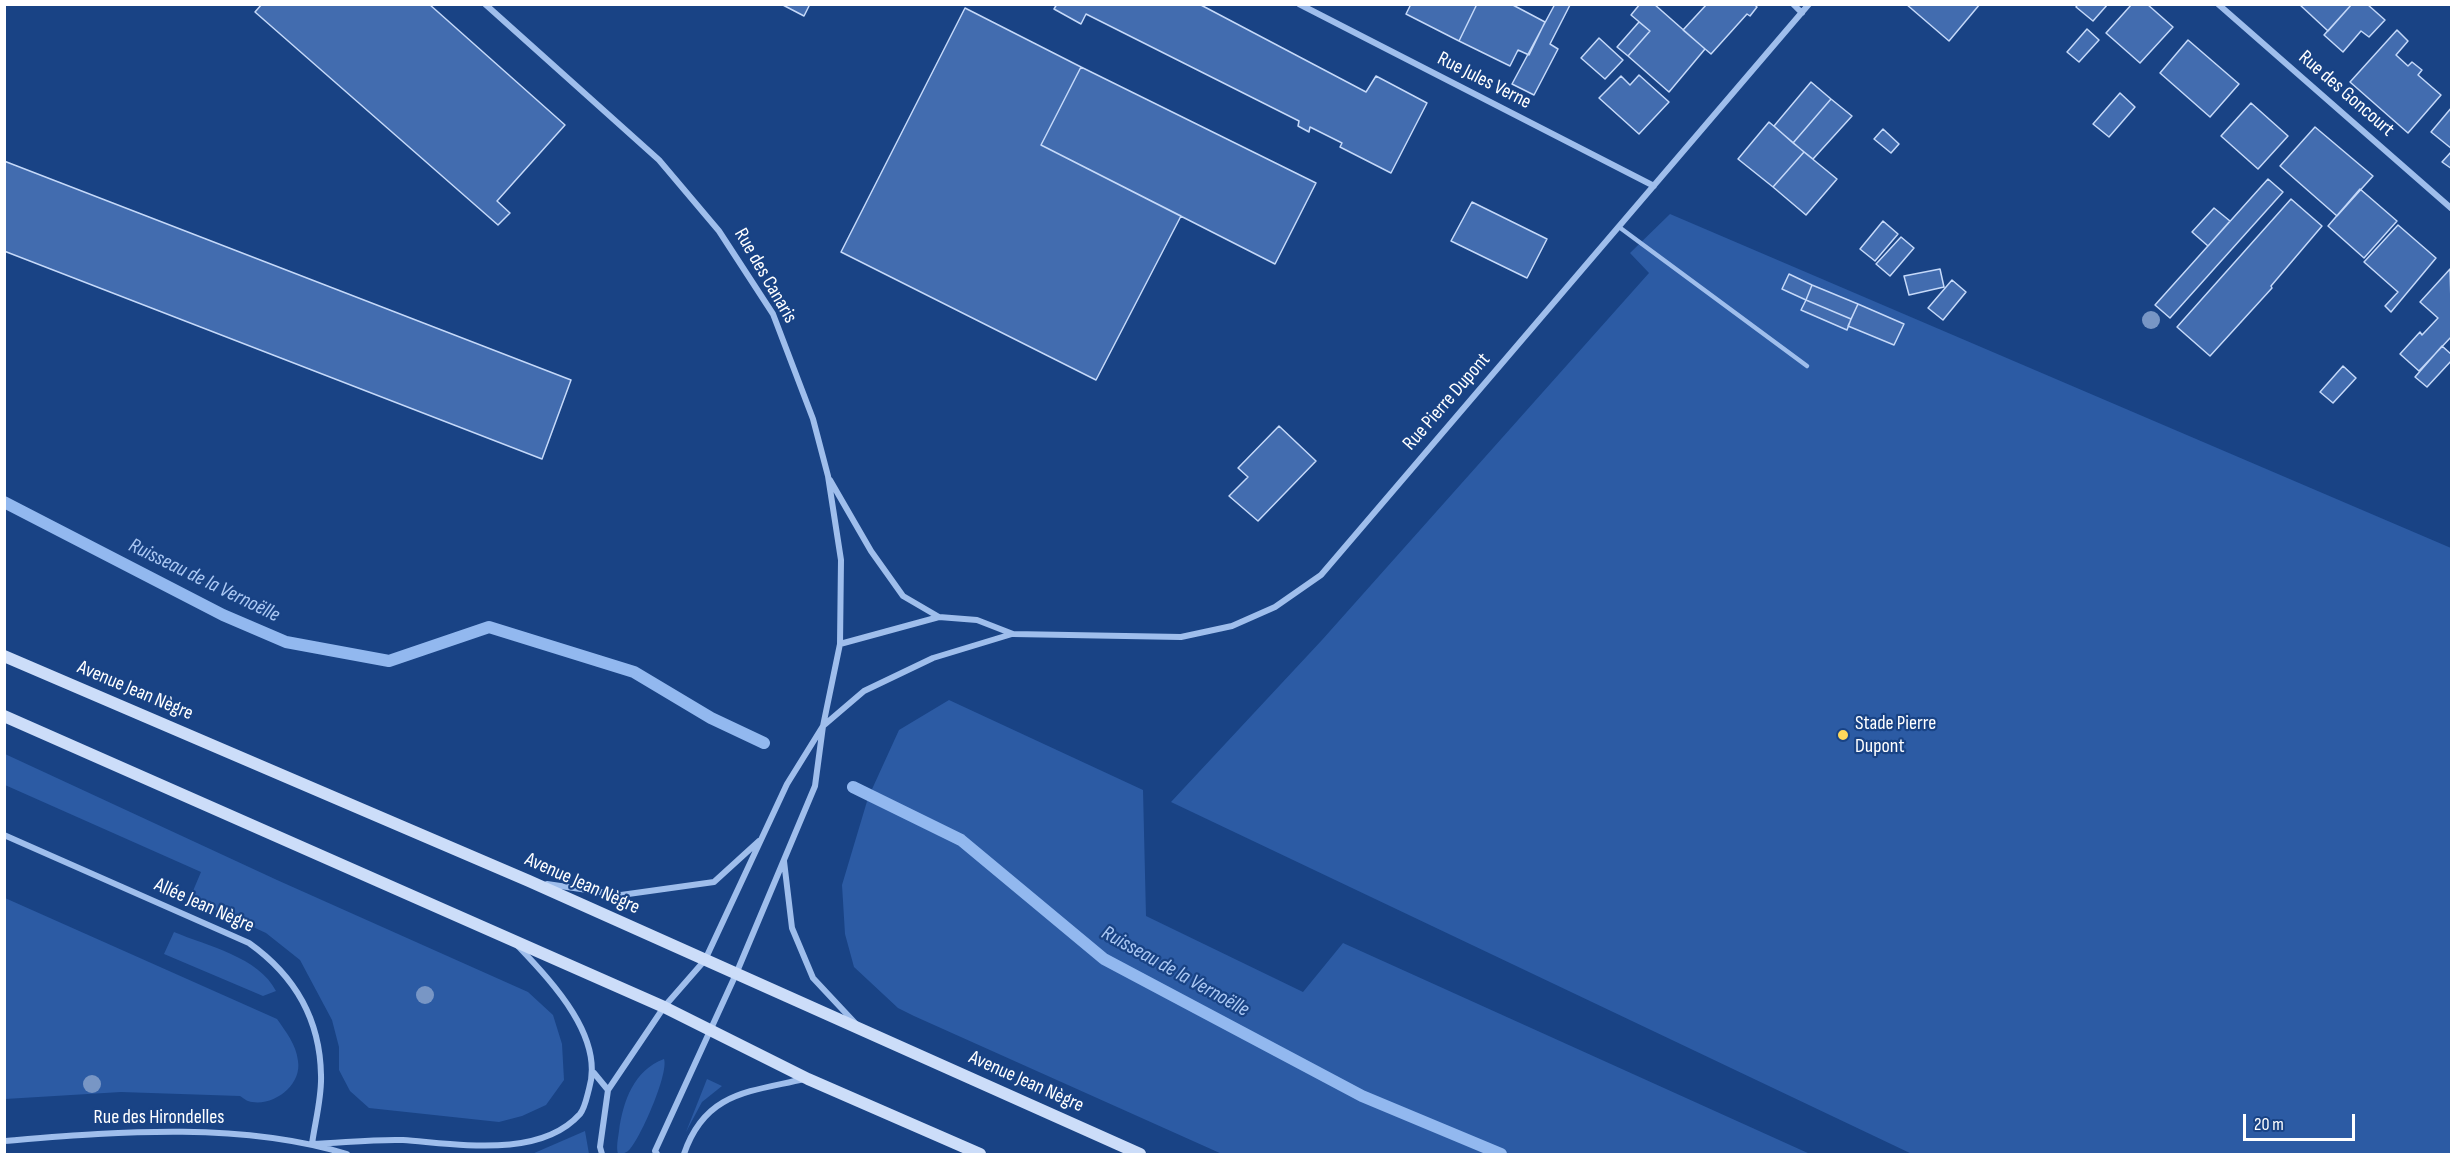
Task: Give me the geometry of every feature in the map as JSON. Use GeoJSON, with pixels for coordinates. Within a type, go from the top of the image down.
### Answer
{"type":"FeatureCollection","features":[{"type":"Feature","properties":{"kind":"main road","name":"Avenue Jean Nègre"},"geometry":{"type":"LineString","coordinates":[[4,656],[528,881],[1140,1155]]}},
{"type":"Feature","properties":{"kind":"main road"},"geometry":{"type":"LineString","coordinates":[[4,716],[516,944],[664,1007],[808,1078],[980,1155]]}},
{"type":"Feature","properties":{"kind":"street","name":"Rue des Canaris"},"geometry":{"type":"LineString","coordinates":[[485,4],[659,160],[719,231],[773,314],[813,419],[828,476],[841,560],[840,644],[823,726],[815,786],[736,974],[654,1153]]}},
{"type":"Feature","properties":{"kind":"street","name":"Rue Jules Verne"},"geometry":{"type":"LineString","coordinates":[[1299,4],[1654,186]]}},
{"type":"Feature","properties":{"kind":"street"},"geometry":{"type":"LineString","coordinates":[[1793,4],[1802,13]]}},
{"type":"Feature","properties":{"kind":"street","name":"Rue Pierre Dupont"},"geometry":{"type":"LineString","coordinates":[[1012,634],[1181,637],[1232,626],[1275,607],[1321,574],[1809,4]]}},
{"type":"Feature","properties":{"kind":"street","name":"Rue des Goncourt"},"geometry":{"type":"LineString","coordinates":[[2218,4],[2451,209]]}},
{"type":"Feature","properties":{"kind":"street"},"geometry":{"type":"LineString","coordinates":[[828,476],[871,551],[903,596],[939,617]]}},
{"type":"Feature","properties":{"kind":"street"},"geometry":{"type":"LineString","coordinates":[[840,644],[939,617],[977,620],[1012,634]]}},
{"type":"Feature","properties":{"kind":"street"},"geometry":{"type":"LineString","coordinates":[[602,1155],[600,1147],[608,1090],[664,1007],[705,960],[788,784],[823,726],[864,691],[923,662],[1012,634]]}},
{"type":"Feature","properties":{"kind":"street","name":"Allée Jean Nègre"},"geometry":{"type":"LineString","coordinates":[[4,835],[249,943],[268,956],[302,999],[315,1028],[321,1077],[312,1144]]}},
{"type":"Feature","properties":{"kind":"street"},"geometry":{"type":"LineString","coordinates":[[528,881],[621,895],[714,882],[762,839]]}},
{"type":"Feature","properties":{"kind":"street"},"geometry":{"type":"LineString","coordinates":[[784,860],[792,928],[813,978],[863,1031]]}},
{"type":"Feature","properties":{"kind":"street"},"geometry":{"type":"LineString","coordinates":[[516,944],[561,992],[582,1030],[594,1073],[608,1090]]}},
{"type":"Feature","properties":{"kind":"street"},"geometry":{"type":"LineString","coordinates":[[312,1144],[402,1140],[477,1148],[518,1146],[559,1133],[582,1113],[594,1073]]}},
{"type":"Feature","properties":{"kind":"street"},"geometry":{"type":"LineString","coordinates":[[684,1155],[689,1140],[710,1109],[734,1096],[808,1078]]}},
{"type":"Feature","properties":{"kind":"street","name":"Rue des Hirondelles"},"geometry":{"type":"LineString","coordinates":[[4,1141],[164,1132],[249,1135],[312,1144]]}},
{"type":"Feature","properties":{"kind":"street"},"geometry":{"type":"LineString","coordinates":[[312,1144],[347,1155]]}},
{"type":"Feature","properties":{"kind":"lane"},"geometry":{"type":"LineString","coordinates":[[1619,227],[1807,366]]}},
{"type":"Feature","properties":{"kind":"shaded area","name":"Stade Pierre Dupont"},"geometry":{"type":"Polygon","coordinates":[[[1670,214],[2451,548],[2451,1154],[1912,1154],[1171,802],[1322,640],[1649,273],[1630,253],[1670,214]]]}},
{"type":"Feature","properties":{"kind":"shaded area"},"geometry":{"type":"Polygon","coordinates":[[[949,700],[1143,790],[1146,916],[1303,992],[1343,943],[1810,1154],[1222,1154],[898,1008],[854,967],[845,934],[842,885],[868,798],[899,730],[949,700]]]}},
{"type":"Feature","properties":{"kind":"shaded area"},"geometry":{"type":"Polygon","coordinates":[[[5,754],[277,880],[528,992],[553,1015],[562,1044],[564,1080],[546,1105],[522,1116],[499,1122],[369,1108],[350,1091],[339,1070],[339,1047],[332,1020],[300,960],[266,933],[190,898],[201,872],[5,785],[5,754]]]}},
{"type":"Feature","properties":{"kind":"shaded area"},"geometry":{"type":"Polygon","coordinates":[[[5,898],[277,1019],[290,1038],[297,1055],[296,1078],[278,1097],[261,1102],[249,1101],[240,1096],[121,1092],[5,1099],[5,898]]]}},
{"type":"Feature","properties":{"kind":"shaded area"},"geometry":{"type":"Polygon","coordinates":[[[174,932],[245,961],[258,969],[276,991],[263,996],[164,954],[174,932]]]}},
{"type":"Feature","properties":{"kind":"shaded area"},"geometry":{"type":"Polygon","coordinates":[[[664,1059],[662,1077],[647,1119],[630,1149],[618,1154],[617,1143],[627,1098],[645,1071],[664,1059]]]}},
{"type":"Feature","properties":{"kind":"shaded area"},"geometry":{"type":"Polygon","coordinates":[[[707,1079],[722,1086],[702,1102],[686,1132],[707,1079]]]}},
{"type":"Feature","properties":{"kind":"shaded area"},"geometry":{"type":"Polygon","coordinates":[[[585,1131],[589,1154],[532,1154],[585,1131]]]}},
{"type":"Feature","properties":{"kind":"building"},"geometry":{"type":"Polygon","coordinates":[[[262,4],[429,4],[565,125],[497,201],[510,213],[498,225],[255,12],[262,4]]]}},
{"type":"Feature","properties":{"kind":"building"},"geometry":{"type":"Polygon","coordinates":[[[781,4],[810,4],[804,16],[781,4]]]}},
{"type":"Feature","properties":{"kind":"building"},"geometry":{"type":"Polygon","coordinates":[[[1057,4],[1199,4],[1366,92],[1376,76],[1427,103],[1391,173],[1340,147],[1342,143],[1310,127],[1309,132],[1298,126],[1299,121],[1086,14],[1081,24],[1054,9],[1057,4]]]}},
{"type":"Feature","properties":{"kind":"building"},"geometry":{"type":"Polygon","coordinates":[[[1411,4],[1477,4],[1459,41],[1406,14],[1411,4]]]}},
{"type":"Feature","properties":{"kind":"building"},"geometry":{"type":"Polygon","coordinates":[[[1477,4],[1511,4],[1545,22],[1529,55],[1518,50],[1510,66],[1459,41],[1477,4]]]}},
{"type":"Feature","properties":{"kind":"building"},"geometry":{"type":"Polygon","coordinates":[[[1555,4],[1570,5],[1550,44],[1558,49],[1534,95],[1512,84],[1555,4]]]}},
{"type":"Feature","properties":{"kind":"building"},"geometry":{"type":"Polygon","coordinates":[[[1640,4],[1654,4],[1705,49],[1669,92],[1628,56],[1650,31],[1631,15],[1640,4]]]}},
{"type":"Feature","properties":{"kind":"building"},"geometry":{"type":"Polygon","coordinates":[[[1707,4],[1754,4],[1757,7],[1750,16],[1747,14],[1711,54],[1683,30],[1707,4]]]}},
{"type":"Feature","properties":{"kind":"building"},"geometry":{"type":"Polygon","coordinates":[[[1906,4],[1980,4],[1949,41],[1906,4]]]}},
{"type":"Feature","properties":{"kind":"building"},"geometry":{"type":"Polygon","coordinates":[[[2078,4],[2108,4],[2093,21],[2076,7],[2078,4]]]}},
{"type":"Feature","properties":{"kind":"building"},"geometry":{"type":"Polygon","coordinates":[[[2132,4],[2147,4],[2173,27],[2140,63],[2106,33],[2132,4]]]}},
{"type":"Feature","properties":{"kind":"building"},"geometry":{"type":"Polygon","coordinates":[[[2299,4],[2352,4],[2328,31],[2299,4]]]}},
{"type":"Feature","properties":{"kind":"building"},"geometry":{"type":"Polygon","coordinates":[[[2352,4],[2367,4],[2385,20],[2369,37],[2361,31],[2343,52],[2324,35],[2352,4]]]}},
{"type":"Feature","properties":{"kind":"building"},"geometry":{"type":"Polygon","coordinates":[[[965,8],[1081,67],[1041,145],[1181,216],[1096,380],[841,252],[965,8]]]}},
{"type":"Feature","properties":{"kind":"building"},"geometry":{"type":"Polygon","coordinates":[[[1639,22],[1650,31],[1628,56],[1617,47],[1639,22]]]}},
{"type":"Feature","properties":{"kind":"building"},"geometry":{"type":"Polygon","coordinates":[[[2087,29],[2099,40],[2079,62],[2067,52],[2087,29]]]}},
{"type":"Feature","properties":{"kind":"building"},"geometry":{"type":"Polygon","coordinates":[[[2397,30],[2408,41],[2396,55],[2408,66],[2412,62],[2422,70],[2418,75],[2441,95],[2408,133],[2350,82],[2397,30]]]}},
{"type":"Feature","properties":{"kind":"building"},"geometry":{"type":"Polygon","coordinates":[[[1599,38],[1623,60],[1605,79],[1581,58],[1599,38]]]}},
{"type":"Feature","properties":{"kind":"building"},"geometry":{"type":"Polygon","coordinates":[[[2188,40],[2239,84],[2210,117],[2160,73],[2188,40]]]}},
{"type":"Feature","properties":{"kind":"building"},"geometry":{"type":"Polygon","coordinates":[[[1081,67],[1316,183],[1275,264],[1041,145],[1081,67]]]}},
{"type":"Feature","properties":{"kind":"building"},"geometry":{"type":"Polygon","coordinates":[[[1639,75],[1669,102],[1639,134],[1599,98],[1621,76],[1630,85],[1639,75]]]}},
{"type":"Feature","properties":{"kind":"building"},"geometry":{"type":"Polygon","coordinates":[[[1811,82],[1831,99],[1793,143],[1774,126],[1811,82]]]}},
{"type":"Feature","properties":{"kind":"building"},"geometry":{"type":"Polygon","coordinates":[[[2120,93],[2135,107],[2109,137],[2093,124],[2120,93]]]}},
{"type":"Feature","properties":{"kind":"building"},"geometry":{"type":"Polygon","coordinates":[[[1831,99],[1852,116],[1813,159],[1793,143],[1831,99]]]}},
{"type":"Feature","properties":{"kind":"building"},"geometry":{"type":"Polygon","coordinates":[[[2251,103],[2288,136],[2258,169],[2221,136],[2251,103]]]}},
{"type":"Feature","properties":{"kind":"building"},"geometry":{"type":"Polygon","coordinates":[[[2452,107],[2452,149],[2431,132],[2452,107]]]}},
{"type":"Feature","properties":{"kind":"building"},"geometry":{"type":"Polygon","coordinates":[[[1769,122],[1804,152],[1773,187],[1738,159],[1769,122]]]}},
{"type":"Feature","properties":{"kind":"building"},"geometry":{"type":"Polygon","coordinates":[[[2315,127],[2373,176],[2337,216],[2280,166],[2315,127]]]}},
{"type":"Feature","properties":{"kind":"building"},"geometry":{"type":"Polygon","coordinates":[[[1883,129],[1899,144],[1891,153],[1874,139],[1883,129]]]}},
{"type":"Feature","properties":{"kind":"building"},"geometry":{"type":"Polygon","coordinates":[[[2452,151],[2452,169],[2442,162],[2452,151]]]}},
{"type":"Feature","properties":{"kind":"building"},"geometry":{"type":"Polygon","coordinates":[[[1804,152],[1837,179],[1806,215],[1773,187],[1804,152]]]}},
{"type":"Feature","properties":{"kind":"building"},"geometry":{"type":"Polygon","coordinates":[[[4,161],[571,380],[542,459],[4,251],[4,161]]]}},
{"type":"Feature","properties":{"kind":"building"},"geometry":{"type":"Polygon","coordinates":[[[2268,179],[2283,192],[2170,318],[2155,305],[2268,179]]]}},
{"type":"Feature","properties":{"kind":"building"},"geometry":{"type":"Polygon","coordinates":[[[2360,189],[2397,221],[2364,258],[2328,226],[2360,189]]]}},
{"type":"Feature","properties":{"kind":"building"},"geometry":{"type":"Polygon","coordinates":[[[2291,199],[2322,226],[2271,286],[2272,288],[2210,356],[2177,327],[2291,199]]]}},
{"type":"Feature","properties":{"kind":"building"},"geometry":{"type":"Polygon","coordinates":[[[1472,202],[1547,239],[1527,278],[1451,241],[1472,202]]]}},
{"type":"Feature","properties":{"kind":"building"},"geometry":{"type":"Polygon","coordinates":[[[2214,208],[2230,221],[2208,246],[2192,232],[2214,208]]]}},
{"type":"Feature","properties":{"kind":"building"},"geometry":{"type":"Polygon","coordinates":[[[1883,221],[1898,234],[1875,261],[1860,249],[1883,221]]]}},
{"type":"Feature","properties":{"kind":"building"},"geometry":{"type":"Polygon","coordinates":[[[2398,225],[2436,258],[2391,312],[2385,306],[2398,292],[2364,262],[2398,225]]]}},
{"type":"Feature","properties":{"kind":"building"},"geometry":{"type":"Polygon","coordinates":[[[1901,237],[1914,248],[1890,276],[1876,264],[1901,237]]]}},
{"type":"Feature","properties":{"kind":"building"},"geometry":{"type":"Polygon","coordinates":[[[1940,269],[1944,287],[1909,295],[1904,276],[1940,269]]]}},
{"type":"Feature","properties":{"kind":"building"},"geometry":{"type":"Polygon","coordinates":[[[2450,269],[2452,336],[2419,371],[2400,354],[2420,332],[2422,335],[2438,318],[2420,302],[2450,269]]]}},
{"type":"Feature","properties":{"kind":"building"},"geometry":{"type":"Polygon","coordinates":[[[1789,274],[1812,285],[1806,300],[1782,289],[1789,274]]]}},
{"type":"Feature","properties":{"kind":"building"},"geometry":{"type":"Polygon","coordinates":[[[1952,280],[1966,292],[1943,320],[1928,308],[1952,280]]]}},
{"type":"Feature","properties":{"kind":"building"},"geometry":{"type":"Polygon","coordinates":[[[1812,285],[1858,304],[1851,319],[1806,300],[1812,285]]]}},
{"type":"Feature","properties":{"kind":"building"},"geometry":{"type":"Polygon","coordinates":[[[1806,300],[1851,319],[1847,330],[1801,310],[1806,300]]]}},
{"type":"Feature","properties":{"kind":"building"},"geometry":{"type":"Polygon","coordinates":[[[1858,304],[1904,324],[1894,345],[1848,326],[1858,304]]]}},
{"type":"Feature","properties":{"kind":"building"},"geometry":{"type":"Polygon","coordinates":[[[2442,346],[2452,355],[2452,360],[2427,387],[2415,377],[2442,346]]]}},
{"type":"Feature","properties":{"kind":"building"},"geometry":{"type":"Polygon","coordinates":[[[2343,366],[2356,378],[2333,403],[2320,392],[2343,366]]]}},
{"type":"Feature","properties":{"kind":"building"},"geometry":{"type":"Polygon","coordinates":[[[1279,426],[1316,461],[1258,521],[1229,496],[1248,477],[1238,468],[1279,426]]]}},
{"type":"Feature","properties":{"kind":"waterway","name":"Ruisseau de la Vernoëlle"},"geometry":{"type":"LineString","coordinates":[[4,502],[223,615],[286,642],[389,661],[489,627],[634,672],[711,718],[764,743]]}},
{"type":"Feature","properties":{"kind":"waterway","name":"Ruisseau de la Vernoëlle"},"geometry":{"type":"LineString","coordinates":[[853,787],[961,840],[1104,959],[1362,1096],[1501,1154]]}},
{"type":"Feature","properties":{"kind":"place","name":"Stade Pierre Dupont"},"geometry":{"type":"Point","coordinates":[1843,735]}}]}
